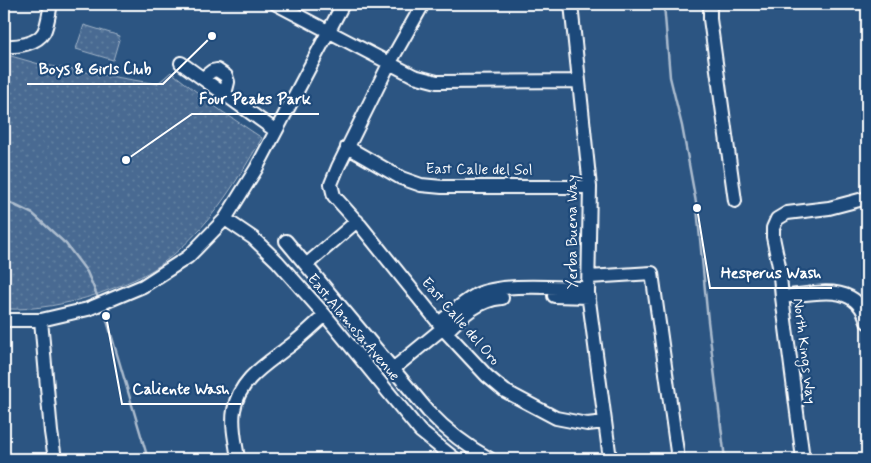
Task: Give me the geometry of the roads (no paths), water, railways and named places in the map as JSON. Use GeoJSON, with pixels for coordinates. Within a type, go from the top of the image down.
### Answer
{"type":"FeatureCollection","features":[{"type":"Feature","properties":{"kind":"street"},"geometry":{"type":"LineString","coordinates":[[4,46],[11,47],[32,42],[44,32],[50,4]]}},
{"type":"Feature","properties":{"kind":"street"},"geometry":{"type":"LineString","coordinates":[[276,4],[389,64],[414,76],[437,82],[579,81]]}},
{"type":"Feature","properties":{"kind":"street"},"geometry":{"type":"LineString","coordinates":[[4,320],[41,320],[88,309],[143,286],[188,257],[225,219],[256,169],[343,4]]}},
{"type":"Feature","properties":{"kind":"street"},"geometry":{"type":"LineString","coordinates":[[347,147],[389,64],[423,4]]}},
{"type":"Feature","properties":{"kind":"street","name":"Yerba Buena Way"},"geometry":{"type":"LineString","coordinates":[[571,4],[590,187],[589,288],[610,459]]}},
{"type":"Feature","properties":{"kind":"street"},"geometry":{"type":"LineString","coordinates":[[710,4],[710,19],[735,201]]}},
{"type":"Feature","properties":{"kind":"street"},"geometry":{"type":"LineString","coordinates":[[181,63],[276,131]]}},
{"type":"Feature","properties":{"kind":"street","name":"East Calle del Oro"},"geometry":{"type":"LineString","coordinates":[[347,147],[331,184],[334,196],[357,221],[442,328],[487,376],[504,391],[543,413],[570,422],[587,424],[605,422]]}},
{"type":"Feature","properties":{"kind":"street","name":"East Calle del Sol"},"geometry":{"type":"LineString","coordinates":[[347,147],[394,175],[421,185],[442,187],[590,187]]}},
{"type":"Feature","properties":{"kind":"street","name":"North Kings Way"},"geometry":{"type":"LineString","coordinates":[[803,459],[773,228],[777,219],[787,213],[829,208],[867,198]]}},
{"type":"Feature","properties":{"kind":"street","name":"East Alamosa Avenue"},"geometry":{"type":"LineString","coordinates":[[225,219],[253,238],[277,261],[420,431],[455,459]]}},
{"type":"Feature","properties":{"kind":"street"},"geometry":{"type":"LineString","coordinates":[[306,265],[357,221]]}},
{"type":"Feature","properties":{"kind":"street"},"geometry":{"type":"LineString","coordinates":[[286,241],[440,424],[465,444],[490,459]]}},
{"type":"Feature","properties":{"kind":"street"},"geometry":{"type":"LineString","coordinates":[[394,370],[442,328],[478,304],[494,298],[589,288],[652,273],[678,459]]}},
{"type":"Feature","properties":{"kind":"street"},"geometry":{"type":"LineString","coordinates":[[782,297],[828,292],[841,293],[858,302],[864,310],[867,322]]}},
{"type":"Feature","properties":{"kind":"street"},"geometry":{"type":"LineString","coordinates":[[238,459],[233,419],[234,408],[241,388],[252,376],[325,316]]}},
{"type":"Feature","properties":{"kind":"street"},"geometry":{"type":"LineString","coordinates":[[41,320],[51,432],[56,459]]}},
{"type":"Feature","properties":{"kind":"waterway"},"geometry":{"type":"LineString","coordinates":[[664,4],[670,77],[682,126],[697,208],[708,321],[725,459]]}},
{"type":"Feature","properties":{"kind":"waterway"},"geometry":{"type":"LineString","coordinates":[[4,200],[33,214],[66,244],[87,272],[99,300]]}},
{"type":"Feature","properties":{"kind":"waterway"},"geometry":{"type":"LineString","coordinates":[[103,307],[148,459]]}},
{"type":"Feature","properties":{"kind":"place","name":"Boys & Girls Club"},"geometry":{"type":"Point","coordinates":[212,36]}},
{"type":"Feature","properties":{"kind":"place","name":"Four Peaks Park"},"geometry":{"type":"Point","coordinates":[126,160]}},
{"type":"Feature","properties":{"kind":"place","name":"Hesperus Wash"},"geometry":{"type":"Point","coordinates":[697,208]}},
{"type":"Feature","properties":{"kind":"place","name":"Caliente Wash"},"geometry":{"type":"Point","coordinates":[106,316]}}]}
